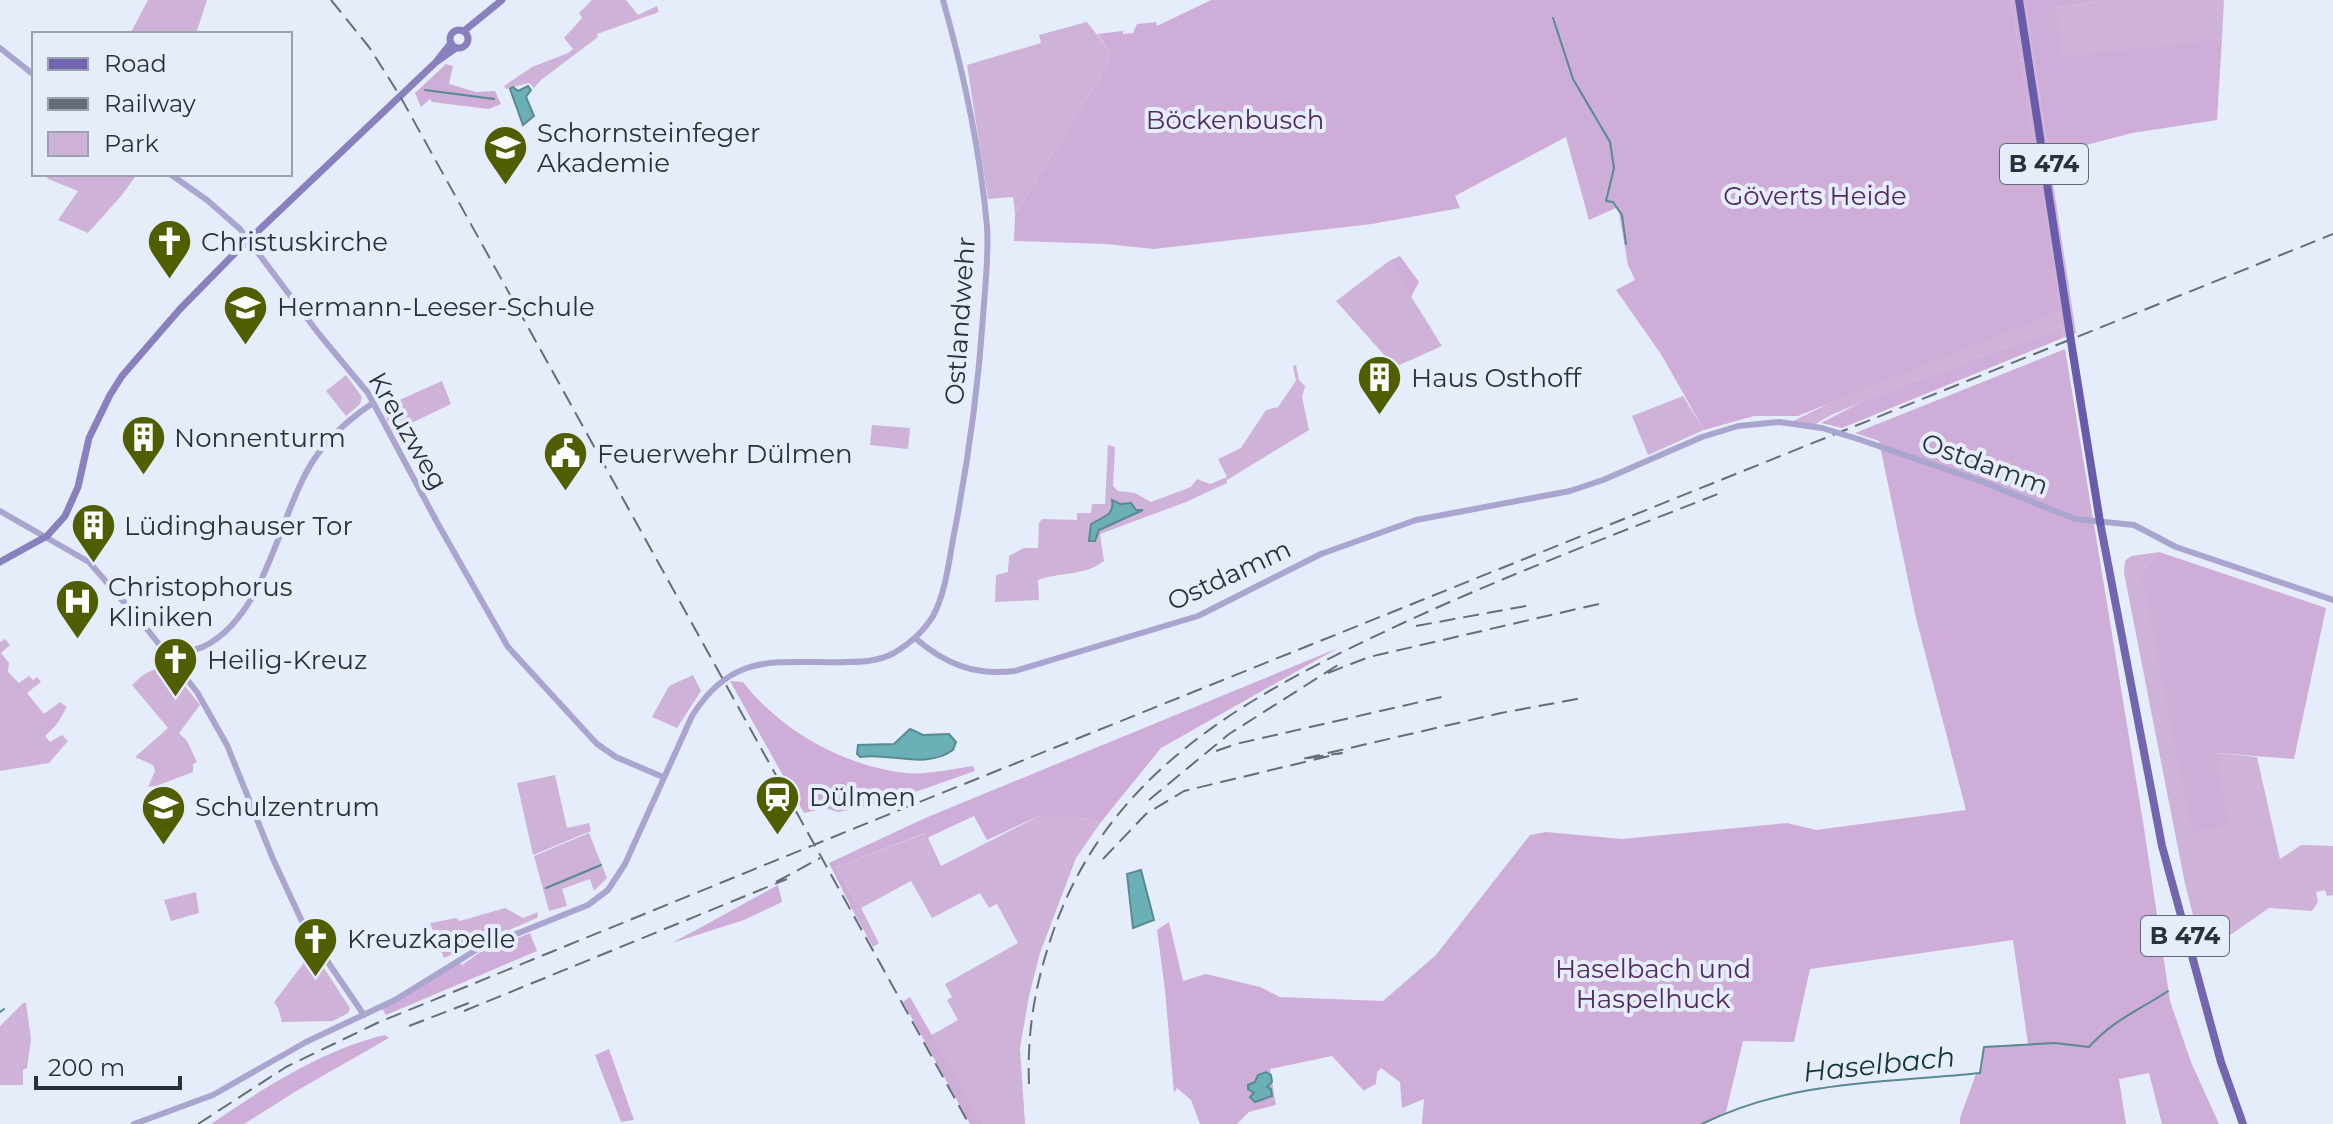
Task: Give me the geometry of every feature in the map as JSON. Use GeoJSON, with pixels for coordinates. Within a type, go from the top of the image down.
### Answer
{"type":"FeatureCollection","features":[{"type":"Feature","properties":{"kind":"highway","name":"B 474"},"geometry":{"type":"LineString","coordinates":[[2019,0],[2100,522]]}},
{"type":"Feature","properties":{"kind":"main road"},"geometry":{"type":"LineString","coordinates":[[0,562],[47,536],[69,510],[78,487],[89,438],[110,395],[122,376],[180,309],[453,46],[465,46],[466,34],[502,0]]}},
{"type":"Feature","properties":{"kind":"main road"},"geometry":{"type":"LineString","coordinates":[[453,46],[452,32],[459,29],[466,34]]}},
{"type":"Feature","properties":{"kind":"main road","name":"B 474"},"geometry":{"type":"LineString","coordinates":[[2100,522],[2162,846],[2208,1016],[2243,1124]]}},
{"type":"Feature","properties":{"kind":"street","name":"Ostlandwehr"},"geometry":{"type":"LineString","coordinates":[[915,638],[932,619],[938,604],[963,490],[981,351],[987,259],[984,202],[968,100],[943,0]]}},
{"type":"Feature","properties":{"kind":"street"},"geometry":{"type":"LineString","coordinates":[[0,48],[32,73]]}},
{"type":"Feature","properties":{"kind":"street","name":"Kreuzweg"},"geometry":{"type":"LineString","coordinates":[[173,176],[223,213],[249,240],[373,403],[508,647],[597,744],[616,757],[663,777]]}},
{"type":"Feature","properties":{"kind":"street"},"geometry":{"type":"LineString","coordinates":[[169,656],[207,644],[224,631],[246,605],[267,568],[312,462],[339,430],[373,403]]}},
{"type":"Feature","properties":{"kind":"street","name":"Ostdamm"},"geometry":{"type":"LineString","coordinates":[[915,638],[944,660],[965,669],[1015,671],[1198,616],[1321,554],[1416,520],[1570,491],[1702,437],[1738,426],[1779,422],[1822,428],[1858,439],[1983,482],[2075,519],[2134,525],[2176,547],[2333,600]]}},
{"type":"Feature","properties":{"kind":"street"},"geometry":{"type":"LineString","coordinates":[[0,511],[89,562],[203,700],[220,729],[273,859],[306,930],[364,1015]]}},
{"type":"Feature","properties":{"kind":"street"},"geometry":{"type":"LineString","coordinates":[[134,1124],[213,1095],[306,1042],[427,983],[476,950],[570,913],[601,896],[625,864],[698,707],[725,679],[741,670],[774,661],[869,661],[893,653],[915,638]]}},
{"type":"Feature","properties":{"kind":"green space"},"geometry":{"type":"Polygon","coordinates":[[[148,0],[207,0],[197,32],[131,32],[148,0]]]}},
{"type":"Feature","properties":{"kind":"green space"},"geometry":{"type":"Polygon","coordinates":[[[592,0],[626,0],[638,15],[657,6],[659,12],[597,34],[598,37],[534,88],[529,83],[506,89],[504,86],[532,67],[573,49],[564,38],[582,18],[579,13],[592,0]]]}},
{"type":"Feature","properties":{"kind":"green space"},"geometry":{"type":"Polygon","coordinates":[[[1211,0],[2011,0],[2060,311],[1798,416],[1754,416],[1704,430],[1661,354],[1616,290],[1635,280],[1628,265],[1619,213],[1616,208],[1589,220],[1566,137],[1455,196],[1460,208],[1372,224],[1154,249],[1014,241],[1015,214],[1097,82],[1111,53],[1097,34],[1133,33],[1137,24],[1156,22],[1157,26],[1211,0]]]}},
{"type":"Feature","properties":{"kind":"green space"},"geometry":{"type":"Polygon","coordinates":[[[2011,0],[2025,0],[2076,333],[2063,338],[2061,327],[1869,398],[1814,426],[1791,422],[1830,403],[2059,311],[2011,0]]]}},
{"type":"Feature","properties":{"kind":"green space"},"geometry":{"type":"Polygon","coordinates":[[[2025,0],[2107,0],[2057,8],[2063,57],[2222,38],[2217,120],[2132,133],[2086,145],[2085,179],[2053,182],[2025,0]]]}},
{"type":"Feature","properties":{"kind":"green space"},"geometry":{"type":"Polygon","coordinates":[[[2107,0],[2224,0],[2222,38],[2062,58],[2057,8],[2107,0]]]}},
{"type":"Feature","properties":{"kind":"green space"},"geometry":{"type":"Polygon","coordinates":[[[1087,22],[1111,53],[1097,82],[1015,214],[1013,197],[988,199],[967,65],[1041,43],[1039,35],[1087,22]]]}},
{"type":"Feature","properties":{"kind":"green space"},"geometry":{"type":"Polygon","coordinates":[[[446,64],[453,66],[449,84],[476,92],[495,91],[501,104],[489,109],[432,102],[430,99],[421,107],[415,93],[446,64]]]}},
{"type":"Feature","properties":{"kind":"green space"},"geometry":{"type":"Polygon","coordinates":[[[46,176],[136,176],[88,233],[58,220],[78,191],[46,176]]]}},
{"type":"Feature","properties":{"kind":"green space"},"geometry":{"type":"Polygon","coordinates":[[[1400,256],[1419,282],[1411,297],[1389,261],[1400,256]]]}},
{"type":"Feature","properties":{"kind":"green space"},"geometry":{"type":"Polygon","coordinates":[[[1389,261],[1442,346],[1395,367],[1336,301],[1389,261]]]}},
{"type":"Feature","properties":{"kind":"green space"},"geometry":{"type":"Polygon","coordinates":[[[2061,327],[2063,338],[1842,428],[1821,423],[1869,398],[2061,327]]]}},
{"type":"Feature","properties":{"kind":"green space","name":"Haselbach und Haspelhuck"},"geometry":{"type":"Polygon","coordinates":[[[2065,349],[2170,1001],[2191,1062],[2219,1124],[2162,1124],[2149,1073],[2119,1079],[2126,1124],[1960,1124],[1976,1074],[1982,1069],[1984,1047],[2028,1044],[2013,940],[1810,969],[1794,1042],[1743,1041],[1726,1112],[1703,1124],[1422,1124],[1424,1099],[1402,1108],[1400,1082],[1381,1068],[1377,1072],[1376,1084],[1365,1092],[1332,1056],[1270,1069],[1271,1075],[1258,1075],[1255,1082],[1249,1084],[1254,1093],[1252,1100],[1257,1102],[1272,1096],[1271,1089],[1267,1087],[1272,1082],[1276,1105],[1249,1112],[1237,1124],[1200,1124],[1191,1100],[1177,1088],[1174,1093],[1157,930],[1169,922],[1183,981],[1206,974],[1260,987],[1280,997],[1383,1001],[1436,955],[1530,835],[1546,832],[1622,839],[1787,823],[1816,830],[1966,810],[1916,618],[1879,441],[1855,433],[2065,349]]]}},
{"type":"Feature","properties":{"kind":"green space"},"geometry":{"type":"Polygon","coordinates":[[[1296,365],[1299,380],[1305,386],[1302,397],[1309,430],[1227,480],[1227,483],[1100,534],[1104,561],[1089,569],[1038,580],[1039,600],[995,602],[996,575],[1008,572],[1009,556],[1024,548],[1038,548],[1039,523],[1042,519],[1077,520],[1077,513],[1091,513],[1092,504],[1105,504],[1108,445],[1115,447],[1113,486],[1118,491],[1135,493],[1151,502],[1191,487],[1197,479],[1210,484],[1227,477],[1218,459],[1241,448],[1266,410],[1278,407],[1296,381],[1293,366],[1296,365]]]}},
{"type":"Feature","properties":{"kind":"green space"},"geometry":{"type":"Polygon","coordinates":[[[346,375],[362,397],[360,404],[346,416],[326,391],[346,375]]]}},
{"type":"Feature","properties":{"kind":"green space"},"geometry":{"type":"Polygon","coordinates":[[[442,381],[451,404],[393,432],[384,413],[386,406],[442,381]]]}},
{"type":"Feature","properties":{"kind":"green space"},"geometry":{"type":"Polygon","coordinates":[[[1683,396],[1704,430],[1648,455],[1632,416],[1683,396]]]}},
{"type":"Feature","properties":{"kind":"green space"},"geometry":{"type":"Polygon","coordinates":[[[872,425],[910,428],[908,449],[870,445],[872,425]]]}},
{"type":"Feature","properties":{"kind":"green space"},"geometry":{"type":"Polygon","coordinates":[[[2159,552],[2141,571],[2216,753],[2257,757],[2280,859],[2301,845],[2333,846],[2333,895],[2327,896],[2325,890],[2316,892],[2318,902],[2312,911],[2269,908],[2213,947],[2197,930],[2185,884],[2124,573],[2125,561],[2131,556],[2159,552]]]}},
{"type":"Feature","properties":{"kind":"green space"},"geometry":{"type":"Polygon","coordinates":[[[2159,552],[2326,608],[2294,759],[2216,753],[2228,824],[2192,832],[2141,571],[2159,552]]]}},
{"type":"Feature","properties":{"kind":"green space"},"geometry":{"type":"Polygon","coordinates":[[[5,639],[10,645],[1,653],[9,663],[8,672],[19,683],[29,676],[33,680],[37,677],[41,682],[27,693],[44,714],[60,702],[67,707],[45,736],[50,742],[62,735],[68,741],[49,763],[0,771],[0,642],[5,639]]]}},
{"type":"Feature","properties":{"kind":"green space"},"geometry":{"type":"Polygon","coordinates":[[[1338,648],[1161,748],[1101,822],[1069,816],[1039,816],[987,840],[974,816],[927,838],[925,833],[836,867],[860,908],[853,911],[829,863],[923,819],[1338,648]]]}},
{"type":"Feature","properties":{"kind":"green space"},"geometry":{"type":"Polygon","coordinates":[[[163,665],[170,667],[200,705],[179,733],[187,741],[197,762],[193,764],[193,772],[148,787],[155,771],[153,765],[135,757],[168,728],[132,685],[143,675],[163,665]]]}},
{"type":"Feature","properties":{"kind":"green space"},"geometry":{"type":"Polygon","coordinates":[[[693,675],[701,691],[677,728],[652,717],[669,686],[693,675]]]}},
{"type":"Feature","properties":{"kind":"green space"},"geometry":{"type":"Polygon","coordinates":[[[730,681],[743,682],[776,716],[815,743],[859,763],[905,773],[973,766],[975,771],[884,803],[838,812],[825,808],[804,813],[730,681]]]}},
{"type":"Feature","properties":{"kind":"green space"},"geometry":{"type":"Polygon","coordinates":[[[555,775],[567,828],[589,823],[591,831],[533,855],[517,783],[555,775]]]}},
{"type":"Feature","properties":{"kind":"green space"},"geometry":{"type":"Polygon","coordinates":[[[1039,816],[1069,816],[1101,822],[1076,858],[1040,953],[1029,996],[1020,1048],[1025,1124],[983,1124],[930,1036],[958,1020],[947,1000],[952,997],[945,984],[1018,943],[997,904],[989,908],[980,893],[932,918],[911,881],[861,908],[879,943],[873,947],[853,911],[860,908],[836,867],[926,833],[941,866],[1039,816]]]}},
{"type":"Feature","properties":{"kind":"green space"},"geometry":{"type":"Polygon","coordinates":[[[589,833],[607,878],[594,891],[590,879],[562,889],[567,906],[549,911],[534,856],[589,833]]]}},
{"type":"Feature","properties":{"kind":"green space"},"geometry":{"type":"Polygon","coordinates":[[[778,885],[782,902],[744,920],[672,943],[778,885]]]}},
{"type":"Feature","properties":{"kind":"green space"},"geometry":{"type":"Polygon","coordinates":[[[196,892],[199,913],[171,921],[164,900],[196,892]]]}},
{"type":"Feature","properties":{"kind":"green space"},"geometry":{"type":"Polygon","coordinates":[[[505,908],[523,918],[538,912],[537,918],[444,958],[430,923],[456,918],[460,921],[505,908]]]}},
{"type":"Feature","properties":{"kind":"green space"},"geometry":{"type":"Polygon","coordinates":[[[530,933],[537,951],[386,1015],[381,1007],[458,962],[462,965],[479,953],[530,933]]]}},
{"type":"Feature","properties":{"kind":"green space"},"geometry":{"type":"Polygon","coordinates":[[[305,939],[350,1008],[348,1013],[333,1021],[282,1022],[274,1002],[303,964],[305,939]]]}},
{"type":"Feature","properties":{"kind":"green space"},"geometry":{"type":"Polygon","coordinates":[[[910,997],[983,1124],[970,1124],[903,1002],[910,997]]]}},
{"type":"Feature","properties":{"kind":"green space"},"geometry":{"type":"Polygon","coordinates":[[[26,1003],[31,1039],[27,1068],[23,1070],[23,1085],[0,1085],[0,1026],[26,1003]]]}},
{"type":"Feature","properties":{"kind":"green space"},"geometry":{"type":"Polygon","coordinates":[[[385,1035],[389,1038],[244,1124],[211,1124],[272,1084],[317,1060],[385,1035]]]}},
{"type":"Feature","properties":{"kind":"green space"},"geometry":{"type":"Polygon","coordinates":[[[609,1049],[634,1120],[621,1122],[595,1055],[609,1049]]]}},
{"type":"Feature","properties":{"kind":"water"},"geometry":{"type":"Polygon","coordinates":[[[528,86],[531,90],[526,97],[534,116],[523,125],[510,89],[513,87],[518,91],[528,86]]]}},
{"type":"Feature","properties":{"kind":"water"},"geometry":{"type":"Polygon","coordinates":[[[1112,500],[1120,504],[1131,503],[1136,510],[1143,510],[1099,530],[1095,541],[1089,541],[1091,524],[1110,513],[1112,500]]]}},
{"type":"Feature","properties":{"kind":"water"},"geometry":{"type":"Polygon","coordinates":[[[910,729],[923,735],[949,734],[956,742],[953,750],[942,756],[919,760],[860,757],[857,754],[858,745],[894,744],[910,729]]]}},
{"type":"Feature","properties":{"kind":"water"},"geometry":{"type":"Polygon","coordinates":[[[1141,870],[1154,920],[1133,928],[1127,874],[1141,870]]]}},
{"type":"Feature","properties":{"kind":"water"},"geometry":{"type":"Polygon","coordinates":[[[1266,1072],[1271,1075],[1272,1082],[1267,1087],[1271,1089],[1272,1096],[1255,1102],[1250,1097],[1254,1093],[1248,1085],[1266,1072]]]}},
{"type":"Feature","properties":{"kind":"waterway"},"geometry":{"type":"LineString","coordinates":[[1553,18],[1573,79],[1610,142],[1614,168],[1606,201],[1613,202],[1622,215],[1626,244]]}},
{"type":"Feature","properties":{"kind":"waterway"},"geometry":{"type":"LineString","coordinates":[[425,90],[494,99]]}},
{"type":"Feature","properties":{"kind":"waterway"},"geometry":{"type":"LineString","coordinates":[[546,888],[601,865]]}},
{"type":"Feature","properties":{"kind":"waterway","name":"Haselbach"},"geometry":{"type":"LineString","coordinates":[[1702,1124],[1735,1110],[1804,1091],[1980,1073],[1984,1047],[2055,1043],[2089,1047],[2117,1023],[2168,991]]}},
{"type":"Feature","properties":{"kind":"waterway"},"geometry":{"type":"LineString","coordinates":[[0,1012],[4,1009]]}},
{"type":"Feature","properties":{"kind":"railway"},"geometry":{"type":"LineString","coordinates":[[331,0],[369,47],[400,96],[969,1124]]}},
{"type":"Feature","properties":{"kind":"railway"},"geometry":{"type":"LineString","coordinates":[[198,1124],[286,1067],[377,1023],[2333,234]]}},
{"type":"Feature","properties":{"kind":"railway"},"geometry":{"type":"LineString","coordinates":[[1029,1084],[1029,1045],[1041,972],[1052,935],[1077,877],[1109,826],[1148,781],[1192,743],[1241,708],[1293,678],[1403,623],[1723,492]]}},
{"type":"Feature","properties":{"kind":"railway"},"geometry":{"type":"LineString","coordinates":[[1328,673],[1369,657],[1603,603]]}},
{"type":"Feature","properties":{"kind":"railway"},"geometry":{"type":"LineString","coordinates":[[1416,626],[1531,605]]}},
{"type":"Feature","properties":{"kind":"railway"},"geometry":{"type":"LineString","coordinates":[[1149,800],[1229,734],[1338,665]]}},
{"type":"Feature","properties":{"kind":"railway"},"geometry":{"type":"LineString","coordinates":[[1216,751],[1446,696]]}},
{"type":"Feature","properties":{"kind":"railway"},"geometry":{"type":"LineString","coordinates":[[1103,859],[1146,814],[1184,791],[1342,753],[1302,759],[1501,713],[1582,698]]}},
{"type":"Feature","properties":{"kind":"railway"},"geometry":{"type":"LineString","coordinates":[[776,882],[820,858]]}},
{"type":"Feature","properties":{"kind":"railway"},"geometry":{"type":"LineString","coordinates":[[464,1011],[787,879]]}},
{"type":"Feature","properties":{"kind":"railway"},"geometry":{"type":"LineString","coordinates":[[409,1026],[474,1001]]}},
{"type":"Feature","properties":{"kind":"place","name":"Schornsteinfeger Akademie"},"geometry":{"type":"Point","coordinates":[506,187]}},
{"type":"Feature","properties":{"kind":"place","name":"Christuskirche"},"geometry":{"type":"Point","coordinates":[170,281]}},
{"type":"Feature","properties":{"kind":"place","name":"Hermann-Leeser-Schule"},"geometry":{"type":"Point","coordinates":[246,346]}},
{"type":"Feature","properties":{"kind":"place","name":"Haus Osthoff"},"geometry":{"type":"Point","coordinates":[1380,417]}},
{"type":"Feature","properties":{"kind":"place","name":"Nonnenturm"},"geometry":{"type":"Point","coordinates":[143,477]}},
{"type":"Feature","properties":{"kind":"place","name":"Feuerwehr Dülmen"},"geometry":{"type":"Point","coordinates":[566,493]}},
{"type":"Feature","properties":{"kind":"place","name":"Lüdinghauser Tor"},"geometry":{"type":"Point","coordinates":[93,565]}},
{"type":"Feature","properties":{"kind":"place","name":"Christophorus Kliniken"},"geometry":{"type":"Point","coordinates":[77,641]}},
{"type":"Feature","properties":{"kind":"place","name":"Heilig-Kreuz"},"geometry":{"type":"Point","coordinates":[176,699]}},
{"type":"Feature","properties":{"kind":"place","name":"Dülmen"},"geometry":{"type":"Point","coordinates":[778,836]}},
{"type":"Feature","properties":{"kind":"place","name":"Schulzentrum"},"geometry":{"type":"Point","coordinates":[164,846]}},
{"type":"Feature","properties":{"kind":"place","name":"Kreuzkapelle"},"geometry":{"type":"Point","coordinates":[316,978]}},
{"type":"Feature","properties":{"kind":"park label","name":"Böckenbusch"},"geometry":{"type":"Point","coordinates":[1235,120]}},
{"type":"Feature","properties":{"kind":"park label","name":"Göverts Heide"},"geometry":{"type":"Point","coordinates":[1815,196]}}]}
